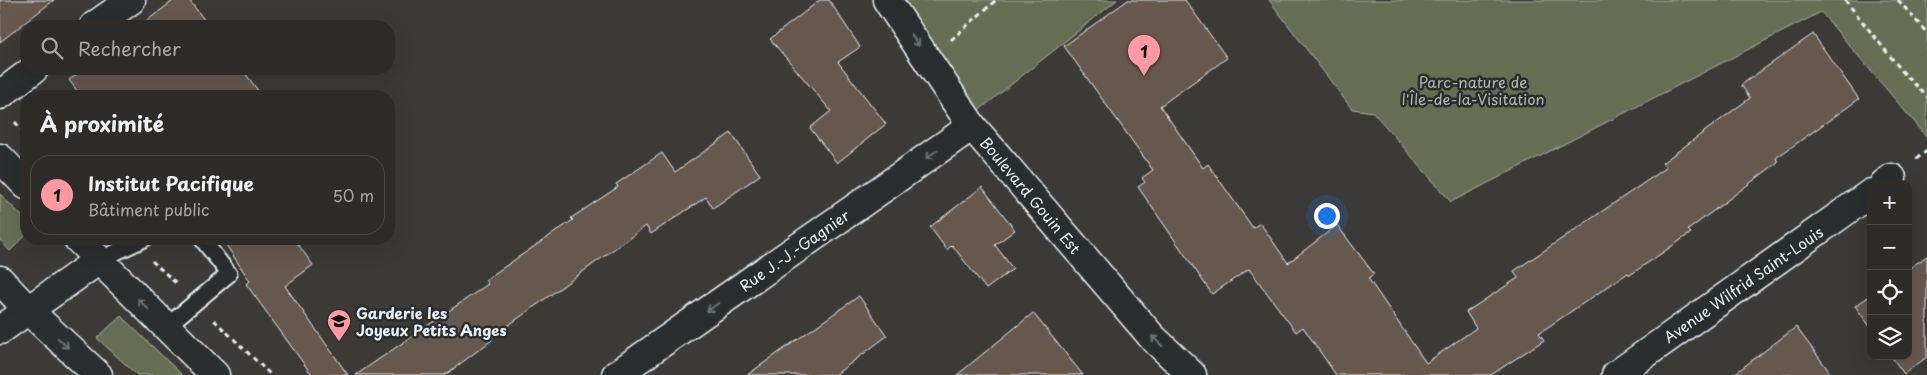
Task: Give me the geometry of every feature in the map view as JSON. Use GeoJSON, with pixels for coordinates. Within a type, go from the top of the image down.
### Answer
{"type":"FeatureCollection","features":[{"type":"Feature","properties":{"kind":"street"},"geometry":{"type":"LineString","coordinates":[[103,20],[131,0]]}},
{"type":"Feature","properties":{"kind":"street","name":"Boulevard Gouin Est"},"geometry":{"type":"LineString","coordinates":[[888,0],[972,126],[1152,336],[1192,375]]}},
{"type":"Feature","properties":{"kind":"street"},"geometry":{"type":"LineString","coordinates":[[0,95],[26,75]]}},
{"type":"Feature","properties":{"kind":"street","name":"Rue J.-J.-Gagnier"},"geometry":{"type":"LineString","coordinates":[[616,375],[972,126]]}},
{"type":"Feature","properties":{"kind":"street"},"geometry":{"type":"LineString","coordinates":[[0,158],[20,180]]}},
{"type":"Feature","properties":{"kind":"street","name":"Avenue Wilfrid Saint-Louis"},"geometry":{"type":"LineString","coordinates":[[1616,375],[1867,196]]}},
{"type":"Feature","properties":{"kind":"street"},"geometry":{"type":"LineString","coordinates":[[84,245],[215,375]]}},
{"type":"Feature","properties":{"kind":"street"},"geometry":{"type":"LineString","coordinates":[[0,330],[99,260]]}},
{"type":"Feature","properties":{"kind":"street"},"geometry":{"type":"LineString","coordinates":[[0,280],[28,310],[98,375]]}},
{"type":"Feature","properties":{"kind":"lane"},"geometry":{"type":"LineString","coordinates":[[99,260],[131,245]]}},
{"type":"Feature","properties":{"kind":"lane"},"geometry":{"type":"LineString","coordinates":[[167,326],[229,274],[207,245]]}},
{"type":"Feature","properties":{"kind":"path"},"geometry":{"type":"LineString","coordinates":[[928,61],[996,0]]}},
{"type":"Feature","properties":{"kind":"path"},"geometry":{"type":"LineString","coordinates":[[1845,0],[1902,71],[1927,98]]}},
{"type":"Feature","properties":{"kind":"path"},"geometry":{"type":"LineString","coordinates":[[1898,0],[1927,33]]}},
{"type":"Feature","properties":{"kind":"path"},"geometry":{"type":"LineString","coordinates":[[14,121],[20,128]]}},
{"type":"Feature","properties":{"kind":"path"},"geometry":{"type":"LineString","coordinates":[[158,268],[181,288]]}},
{"type":"Feature","properties":{"kind":"path"},"geometry":{"type":"LineString","coordinates":[[209,315],[271,375]]}},
{"type":"Feature","properties":{"kind":"green space"},"geometry":{"type":"Polygon","coordinates":[[[900,0],[1117,0],[978,111],[900,0]]]}},
{"type":"Feature","properties":{"kind":"green space","name":"Parc-nature de l'Île-de-la-Visitation"},"geometry":{"type":"Polygon","coordinates":[[[1269,0],[1927,0],[1927,137],[1821,12],[1451,202],[1373,112],[1352,109],[1269,0]]]}},
{"type":"Feature","properties":{"kind":"green space"},"geometry":{"type":"Polygon","coordinates":[[[0,194],[20,214],[20,241],[10,251],[0,240],[0,194]]]}},
{"type":"Feature","properties":{"kind":"green space"},"geometry":{"type":"Polygon","coordinates":[[[121,316],[182,375],[137,375],[97,338],[121,316]]]}},
{"type":"Feature","properties":{"kind":"building"},"geometry":{"type":"Polygon","coordinates":[[[0,0],[54,0],[28,20],[20,20],[20,26],[0,42],[0,0]]]}},
{"type":"Feature","properties":{"kind":"building"},"geometry":{"type":"Polygon","coordinates":[[[174,0],[189,0],[204,20],[148,20],[174,0]]]}},
{"type":"Feature","properties":{"kind":"building"},"geometry":{"type":"Polygon","coordinates":[[[820,0],[829,0],[860,47],[838,62],[886,124],[837,163],[810,128],[831,111],[770,39],[820,0]]]}},
{"type":"Feature","properties":{"kind":"building"},"geometry":{"type":"Polygon","coordinates":[[[1128,0],[1185,0],[1227,58],[1160,106],[1203,168],[1208,164],[1253,228],[1260,223],[1288,263],[1337,225],[1374,274],[1368,278],[1426,363],[1476,328],[1466,312],[1518,278],[1514,271],[1666,168],[1662,163],[1750,98],[1741,85],[1813,34],[1859,99],[1776,158],[1778,162],[1688,230],[1691,233],[1630,275],[1628,273],[1539,333],[1544,340],[1491,375],[1336,375],[1303,327],[1296,332],[1249,269],[1212,294],[1138,187],[1145,182],[1142,178],[1153,170],[1064,46],[1128,0]]]}},
{"type":"Feature","properties":{"kind":"building"},"geometry":{"type":"Polygon","coordinates":[[[76,75],[246,75],[258,90],[76,90],[69,80],[76,75]]]}},
{"type":"Feature","properties":{"kind":"building"},"geometry":{"type":"Polygon","coordinates":[[[731,133],[760,175],[713,208],[706,197],[651,234],[646,226],[491,338],[492,340],[445,375],[356,375],[488,284],[485,280],[573,220],[571,218],[618,187],[616,184],[662,153],[675,172],[731,133]]]}},
{"type":"Feature","properties":{"kind":"building"},"geometry":{"type":"Polygon","coordinates":[[[982,187],[1015,230],[995,245],[1013,269],[986,289],[952,245],[947,250],[930,227],[982,187]]]}},
{"type":"Feature","properties":{"kind":"building"},"geometry":{"type":"Polygon","coordinates":[[[226,245],[298,245],[313,265],[285,286],[348,375],[312,375],[246,284],[250,281],[226,245]]]}},
{"type":"Feature","properties":{"kind":"building"},"geometry":{"type":"Polygon","coordinates":[[[1927,256],[1927,357],[1904,374],[1894,360],[1912,360],[1912,266],[1927,256]]]}},
{"type":"Feature","properties":{"kind":"building"},"geometry":{"type":"Polygon","coordinates":[[[859,296],[887,336],[835,375],[747,375],[859,296]]]}},
{"type":"Feature","properties":{"kind":"building"},"geometry":{"type":"Polygon","coordinates":[[[1867,298],[1867,322],[1855,306],[1867,298]]]}},
{"type":"Feature","properties":{"kind":"building"},"geometry":{"type":"Polygon","coordinates":[[[1033,313],[1083,375],[957,375],[1033,313]]]}},
{"type":"Feature","properties":{"kind":"building"},"geometry":{"type":"Polygon","coordinates":[[[1796,327],[1832,375],[1733,375],[1796,327]]]}},
{"type":"Feature","properties":{"kind":"place","name":"Institut Pacifique"},"geometry":{"type":"Point","coordinates":[1144,76]}},
{"type":"Feature","properties":{"kind":"place","name":"Garderie les Joyeux Petits Anges"},"geometry":{"type":"Point","coordinates":[339,342]}}]}
